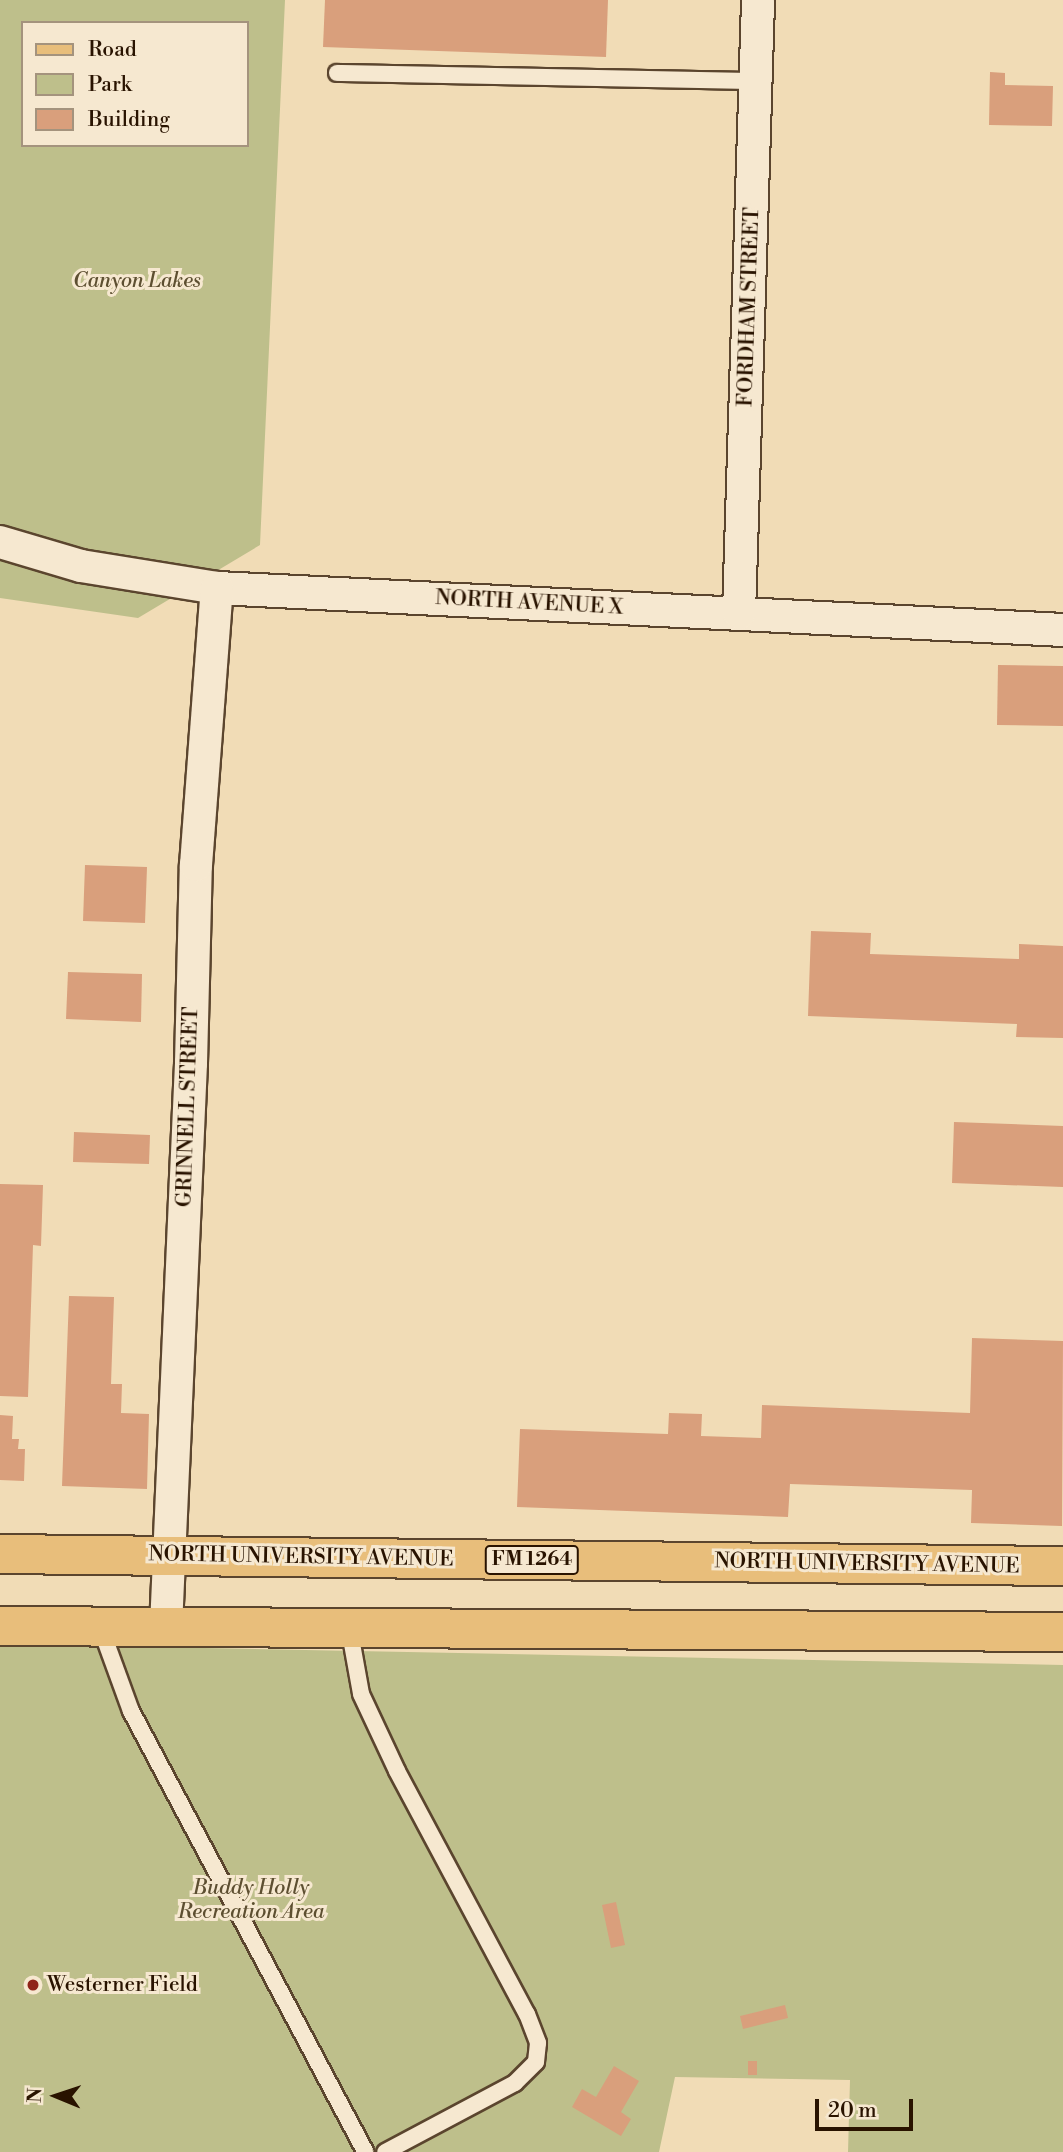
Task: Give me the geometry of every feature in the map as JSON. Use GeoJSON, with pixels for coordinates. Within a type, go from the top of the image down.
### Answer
{"type":"FeatureCollection","features":[{"type":"Feature","properties":{"kind":"main road","name":"NORTH UNIVERSITY AVENUE"},"geometry":{"type":"LineString","coordinates":[[0,1554],[1063,1566]]}},
{"type":"Feature","properties":{"kind":"main road"},"geometry":{"type":"LineString","coordinates":[[0,1626],[1063,1632]]}},
{"type":"Feature","properties":{"kind":"street","name":"FORDHAM STREET"},"geometry":{"type":"LineString","coordinates":[[740,613],[758,0]]}},
{"type":"Feature","properties":{"kind":"street","name":"NORTH AVENUE X"},"geometry":{"type":"LineString","coordinates":[[0,542],[81,566],[217,588],[1063,630]]}},
{"type":"Feature","properties":{"kind":"street","name":"GRINNELL STREET"},"geometry":{"type":"LineString","coordinates":[[166,1627],[190,1077],[196,865],[217,588]]}},
{"type":"Feature","properties":{"kind":"lane"},"geometry":{"type":"LineString","coordinates":[[337,73],[755,80]]}},
{"type":"Feature","properties":{"kind":"lane"},"geometry":{"type":"LineString","coordinates":[[100,1626],[131,1711],[365,2152]]}},
{"type":"Feature","properties":{"kind":"lane"},"geometry":{"type":"LineString","coordinates":[[349,1628],[361,1694],[397,1771],[527,2014],[538,2043],[536,2062],[515,2083],[385,2152]]}},
{"type":"Feature","properties":{"kind":"green space","name":"Canyon Lakes"},"geometry":{"type":"Polygon","coordinates":[[[0,0],[285,0],[260,545],[138,618],[0,598],[0,0]]]}},
{"type":"Feature","properties":{"kind":"green space","name":"Buddy Holly Recreation Area"},"geometry":{"type":"Polygon","coordinates":[[[0,1644],[1063,1665],[1063,2152],[848,2152],[850,2080],[675,2077],[659,2152],[0,2152],[0,1644]]]}},
{"type":"Feature","properties":{"kind":"building"},"geometry":{"type":"Polygon","coordinates":[[[325,0],[608,0],[606,57],[323,47],[325,0]]]}},
{"type":"Feature","properties":{"kind":"building"},"geometry":{"type":"Polygon","coordinates":[[[990,72],[1005,73],[1005,85],[1053,86],[1052,126],[989,125],[990,72]]]}},
{"type":"Feature","properties":{"kind":"building"},"geometry":{"type":"Polygon","coordinates":[[[998,665],[1063,666],[1063,726],[997,725],[998,665]]]}},
{"type":"Feature","properties":{"kind":"building"},"geometry":{"type":"Polygon","coordinates":[[[85,865],[147,867],[145,923],[83,921],[85,865]]]}},
{"type":"Feature","properties":{"kind":"building"},"geometry":{"type":"Polygon","coordinates":[[[811,931],[871,933],[870,954],[1019,959],[1019,944],[1063,946],[1063,1038],[1016,1037],[1017,1024],[808,1016],[811,931]]]}},
{"type":"Feature","properties":{"kind":"building"},"geometry":{"type":"Polygon","coordinates":[[[68,972],[142,974],[141,1022],[66,1019],[68,972]]]}},
{"type":"Feature","properties":{"kind":"building"},"geometry":{"type":"Polygon","coordinates":[[[954,1122],[1063,1126],[1063,1187],[952,1183],[954,1122]]]}},
{"type":"Feature","properties":{"kind":"building"},"geometry":{"type":"Polygon","coordinates":[[[74,1132],[150,1135],[149,1164],[73,1162],[74,1132]]]}},
{"type":"Feature","properties":{"kind":"building"},"geometry":{"type":"Polygon","coordinates":[[[0,1184],[43,1185],[41,1246],[33,1245],[28,1397],[0,1396],[0,1184]]]}},
{"type":"Feature","properties":{"kind":"building"},"geometry":{"type":"Polygon","coordinates":[[[69,1296],[114,1297],[111,1384],[122,1384],[121,1413],[149,1414],[147,1489],[62,1486],[69,1296]]]}},
{"type":"Feature","properties":{"kind":"building"},"geometry":{"type":"Polygon","coordinates":[[[972,1338],[1063,1341],[1062,1526],[971,1523],[972,1490],[790,1484],[788,1517],[517,1507],[520,1429],[668,1434],[669,1413],[702,1414],[701,1436],[761,1438],[762,1405],[970,1413],[972,1338]]]}},
{"type":"Feature","properties":{"kind":"building"},"geometry":{"type":"Polygon","coordinates":[[[0,1415],[13,1416],[12,1439],[19,1439],[18,1449],[25,1449],[24,1481],[0,1480],[0,1415]]]}},
{"type":"Feature","properties":{"kind":"building"},"geometry":{"type":"Polygon","coordinates":[[[616,1902],[625,1945],[611,1948],[602,1905],[616,1902]]]}},
{"type":"Feature","properties":{"kind":"building"},"geometry":{"type":"Polygon","coordinates":[[[785,2005],[788,2018],[743,2029],[740,2016],[785,2005]]]}},
{"type":"Feature","properties":{"kind":"building"},"geometry":{"type":"Polygon","coordinates":[[[748,2061],[757,2061],[757,2075],[748,2075],[748,2061]]]}},
{"type":"Feature","properties":{"kind":"building"},"geometry":{"type":"Polygon","coordinates":[[[614,2066],[639,2081],[621,2112],[631,2119],[621,2136],[572,2107],[582,2089],[596,2097],[614,2066]]]}},
{"type":"Feature","properties":{"kind":"place","name":"Westerner Field"},"geometry":{"type":"Point","coordinates":[33,1985]}}]}
